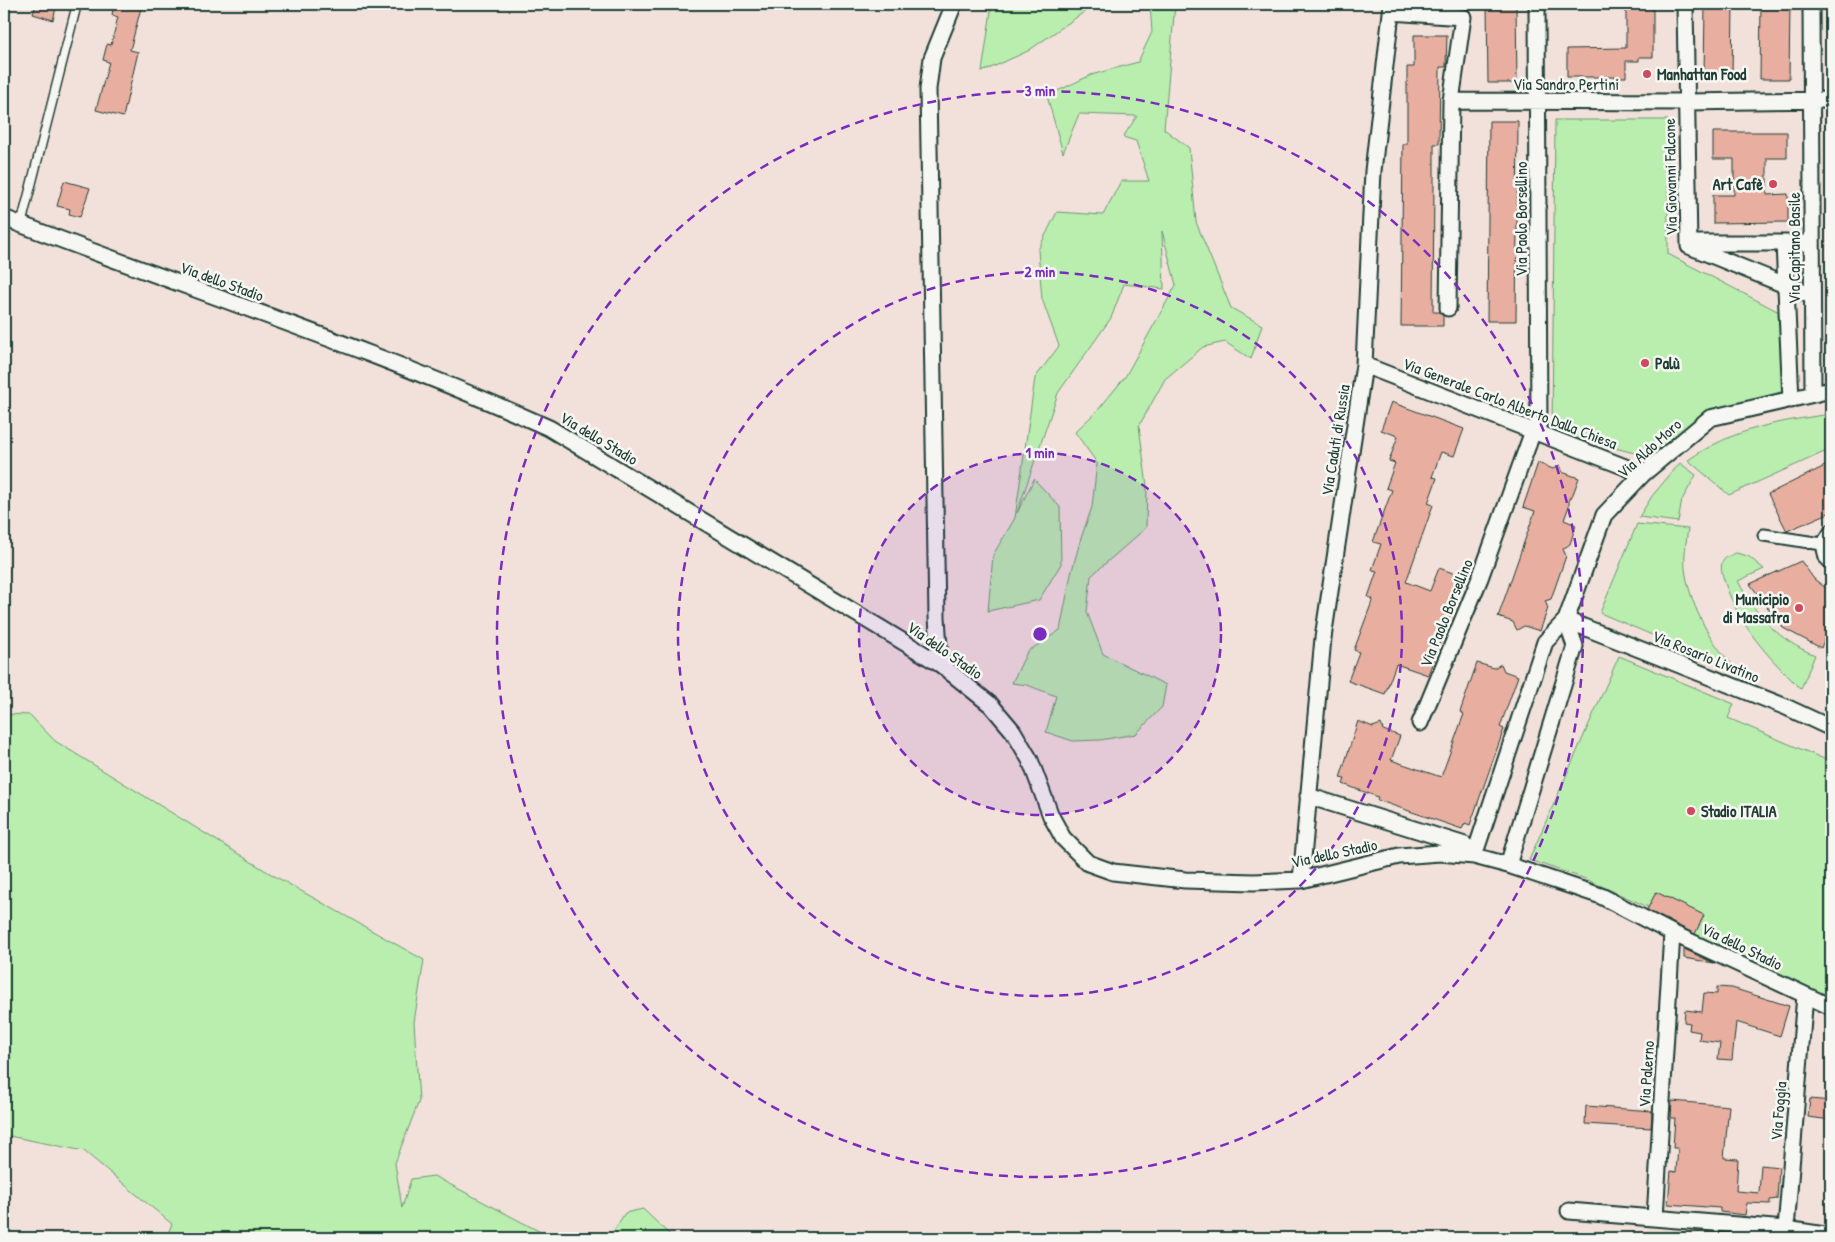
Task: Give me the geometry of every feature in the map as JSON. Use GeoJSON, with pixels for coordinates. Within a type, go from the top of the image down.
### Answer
{"type":"FeatureCollection","features":[{"type":"Feature","properties":{"kind":"street"},"geometry":{"type":"LineString","coordinates":[[940,664],[936,558],[928,90],[932,58],[954,4]]}},
{"type":"Feature","properties":{"kind":"street","name":"Via Paolo Borsellino"},"geometry":{"type":"LineString","coordinates":[[1420,723],[1480,578],[1536,432],[1539,101],[1537,4]]}},
{"type":"Feature","properties":{"kind":"street","name":"Via Giovanni Falcone"},"geometry":{"type":"LineString","coordinates":[[1685,4],[1689,246],[1812,296]]}},
{"type":"Feature","properties":{"kind":"street","name":"Via Capitano Basile"},"geometry":{"type":"LineString","coordinates":[[1811,4],[1813,394]]}},
{"type":"Feature","properties":{"kind":"street"},"geometry":{"type":"LineString","coordinates":[[1392,8],[1463,17],[1451,101],[1448,308]]}},
{"type":"Feature","properties":{"kind":"street","name":"Via Caduti di Russia"},"geometry":{"type":"LineString","coordinates":[[1301,880],[1323,638],[1364,365],[1373,170],[1392,8]]}},
{"type":"Feature","properties":{"kind":"street","name":"Via Sandro Pertini"},"geometry":{"type":"LineString","coordinates":[[1451,101],[1686,102],[1831,100]]}},
{"type":"Feature","properties":{"kind":"street","name":"Via dello Stadio"},"geometry":{"type":"LineString","coordinates":[[4,218],[385,360],[496,404],[549,428],[940,664],[991,705],[1013,731],[1030,760],[1051,816],[1063,838],[1088,863],[1113,872],[1185,880],[1254,882],[1301,880],[1399,856],[1440,853],[1474,856],[1508,865],[1601,896],[1672,933],[1831,1007]]}},
{"type":"Feature","properties":{"kind":"street"},"geometry":{"type":"LineString","coordinates":[[1689,243],[1811,243]]}},
{"type":"Feature","properties":{"kind":"street","name":"Via Capitano Basile"},"geometry":{"type":"LineString","coordinates":[[1784,243],[1791,400]]}},
{"type":"Feature","properties":{"kind":"street","name":"Via Generale Carlo Alberto Dalla Chiesa"},"geometry":{"type":"LineString","coordinates":[[1364,365],[1643,474]]}},
{"type":"Feature","properties":{"kind":"street","name":"Via Aldo Moro"},"geometry":{"type":"LineString","coordinates":[[1474,856],[1545,642],[1566,620],[1604,515],[1643,474],[1710,418],[1831,390]]}},
{"type":"Feature","properties":{"kind":"street"},"geometry":{"type":"LineString","coordinates":[[1831,530],[1822,544],[1825,558],[1831,564]]}},
{"type":"Feature","properties":{"kind":"street"},"geometry":{"type":"LineString","coordinates":[[1764,535],[1822,544]]}},
{"type":"Feature","properties":{"kind":"street"},"geometry":{"type":"LineString","coordinates":[[1508,865],[1575,646],[1566,620]]}},
{"type":"Feature","properties":{"kind":"street","name":"Via Rosario Livatino"},"geometry":{"type":"LineString","coordinates":[[1566,620],[1786,707],[1831,728]]}},
{"type":"Feature","properties":{"kind":"street"},"geometry":{"type":"LineString","coordinates":[[1308,796],[1465,845],[1474,856]]}},
{"type":"Feature","properties":{"kind":"street","name":"Via Palerno"},"geometry":{"type":"LineString","coordinates":[[1655,1218],[1672,933]]}},
{"type":"Feature","properties":{"kind":"street","name":"Via Foggia"},"geometry":{"type":"LineString","coordinates":[[1786,1230],[1805,995]]}},
{"type":"Feature","properties":{"kind":"street"},"geometry":{"type":"LineString","coordinates":[[1569,1211],[1786,1230],[1831,1236]]}},
{"type":"Feature","properties":{"kind":"lane"},"geometry":{"type":"LineString","coordinates":[[21,225],[77,4]]}},
{"type":"Feature","properties":{"kind":"green space"},"geometry":{"type":"Polygon","coordinates":[[[992,4],[1101,4],[1087,10],[1028,51],[982,72],[992,4]]]}},
{"type":"Feature","properties":{"kind":"green space"},"geometry":{"type":"Polygon","coordinates":[[[1150,4],[1175,4],[1164,129],[1189,148],[1196,222],[1231,308],[1262,325],[1251,359],[1225,342],[1203,347],[1165,379],[1139,426],[1147,486],[1146,528],[1091,576],[1087,612],[1103,654],[1166,685],[1162,707],[1136,734],[1100,740],[1073,741],[1046,732],[1056,696],[1027,685],[1012,683],[1027,652],[1060,630],[1071,574],[1092,507],[1097,463],[1075,432],[1098,410],[1125,377],[1176,285],[1162,231],[1164,289],[1124,284],[1111,318],[1058,393],[1017,513],[1034,479],[1060,507],[1061,564],[1039,600],[988,611],[993,555],[1015,518],[1035,378],[1059,346],[1042,299],[1038,250],[1057,212],[1103,215],[1121,181],[1149,181],[1136,141],[1123,137],[1137,116],[1079,114],[1063,153],[1047,96],[1091,75],[1138,62],[1152,32],[1150,4]]]}},
{"type":"Feature","properties":{"kind":"green space"},"geometry":{"type":"Polygon","coordinates":[[[1555,120],[1668,120],[1668,254],[1781,313],[1784,391],[1703,414],[1658,459],[1552,432],[1555,120]]]}},
{"type":"Feature","properties":{"kind":"green space"},"geometry":{"type":"Polygon","coordinates":[[[1831,414],[1831,449],[1729,495],[1688,460],[1722,440],[1739,433],[1792,420],[1831,414]]]}},
{"type":"Feature","properties":{"kind":"green space"},"geometry":{"type":"Polygon","coordinates":[[[1680,463],[1696,475],[1682,500],[1678,522],[1639,517],[1652,496],[1680,463]]]}},
{"type":"Feature","properties":{"kind":"green space"},"geometry":{"type":"Polygon","coordinates":[[[1637,524],[1688,529],[1685,548],[1685,568],[1690,593],[1701,619],[1715,644],[1732,664],[1728,667],[1600,613],[1637,524]]]}},
{"type":"Feature","properties":{"kind":"green space"},"geometry":{"type":"Polygon","coordinates":[[[1736,553],[1748,556],[1764,569],[1738,581],[1752,605],[1769,626],[1779,634],[1815,655],[1801,689],[1766,653],[1747,627],[1731,599],[1721,566],[1726,558],[1736,553]]]}},
{"type":"Feature","properties":{"kind":"green space","name":"Stadio ITALIA"},"geometry":{"type":"Polygon","coordinates":[[[1619,656],[1734,704],[1728,718],[1831,762],[1831,999],[1646,911],[1648,907],[1583,878],[1529,860],[1619,656]]]}},
{"type":"Feature","properties":{"kind":"green space"},"geometry":{"type":"Polygon","coordinates":[[[4,714],[30,715],[55,741],[271,874],[424,960],[414,1022],[419,1101],[395,1163],[402,1208],[411,1179],[434,1176],[552,1238],[166,1238],[172,1224],[84,1151],[4,1135],[4,714]]]}},
{"type":"Feature","properties":{"kind":"green space"},"geometry":{"type":"Polygon","coordinates":[[[643,1209],[671,1238],[609,1238],[625,1213],[643,1209]]]}},
{"type":"Feature","properties":{"kind":"building"},"geometry":{"type":"Polygon","coordinates":[[[36,4],[57,4],[53,20],[33,14],[36,4]]]}},
{"type":"Feature","properties":{"kind":"building"},"geometry":{"type":"Polygon","coordinates":[[[114,4],[142,4],[130,50],[138,52],[123,117],[96,110],[109,62],[103,60],[107,44],[111,45],[118,17],[112,15],[114,4]]]}},
{"type":"Feature","properties":{"kind":"building"},"geometry":{"type":"Polygon","coordinates":[[[1487,4],[1516,4],[1517,83],[1488,83],[1487,4]]]}},
{"type":"Feature","properties":{"kind":"building"},"geometry":{"type":"Polygon","coordinates":[[[1626,4],[1653,6],[1653,57],[1639,57],[1639,61],[1626,61],[1626,77],[1567,77],[1567,49],[1626,48],[1626,4]]]}},
{"type":"Feature","properties":{"kind":"building"},"geometry":{"type":"Polygon","coordinates":[[[1705,4],[1733,4],[1732,77],[1704,77],[1705,4]]]}},
{"type":"Feature","properties":{"kind":"building"},"geometry":{"type":"Polygon","coordinates":[[[1761,4],[1790,4],[1789,79],[1760,79],[1761,4]]]}},
{"type":"Feature","properties":{"kind":"building"},"geometry":{"type":"Polygon","coordinates":[[[1414,35],[1447,35],[1446,67],[1440,67],[1439,144],[1434,144],[1433,312],[1440,312],[1443,316],[1443,326],[1401,326],[1403,144],[1407,144],[1407,67],[1414,67],[1414,35]]]}},
{"type":"Feature","properties":{"kind":"building"},"geometry":{"type":"Polygon","coordinates":[[[1489,121],[1518,121],[1516,321],[1487,321],[1489,121]]]}},
{"type":"Feature","properties":{"kind":"building"},"geometry":{"type":"Polygon","coordinates":[[[1713,132],[1787,132],[1787,158],[1767,158],[1767,195],[1788,194],[1788,222],[1713,223],[1713,195],[1734,195],[1734,159],[1713,159],[1713,132]]]}},
{"type":"Feature","properties":{"kind":"building"},"geometry":{"type":"Polygon","coordinates":[[[64,181],[90,188],[80,217],[69,214],[70,209],[57,206],[64,181]]]}},
{"type":"Feature","properties":{"kind":"building"},"geometry":{"type":"Polygon","coordinates":[[[1391,402],[1464,429],[1454,456],[1441,452],[1432,477],[1437,478],[1428,503],[1433,505],[1406,582],[1430,591],[1439,568],[1464,577],[1428,675],[1396,664],[1385,694],[1348,681],[1359,652],[1354,650],[1373,599],[1368,597],[1377,571],[1372,570],[1381,544],[1373,542],[1392,490],[1386,488],[1395,463],[1389,461],[1398,436],[1381,430],[1391,402]]]}},
{"type":"Feature","properties":{"kind":"building"},"geometry":{"type":"Polygon","coordinates":[[[1538,463],[1553,469],[1560,465],[1562,472],[1579,478],[1569,501],[1564,520],[1576,525],[1570,544],[1563,549],[1566,556],[1551,599],[1545,601],[1548,608],[1540,631],[1524,626],[1517,630],[1513,622],[1498,617],[1535,511],[1523,507],[1538,463]]]}},
{"type":"Feature","properties":{"kind":"building"},"geometry":{"type":"Polygon","coordinates":[[[1831,463],[1831,512],[1787,531],[1768,494],[1831,463]]]}},
{"type":"Feature","properties":{"kind":"building","name":"Municipio di Massafra"},"geometry":{"type":"Polygon","coordinates":[[[1801,561],[1814,579],[1831,592],[1831,634],[1827,632],[1821,648],[1783,628],[1750,584],[1801,561]]]}},
{"type":"Feature","properties":{"kind":"building"},"geometry":{"type":"Polygon","coordinates":[[[1477,663],[1494,668],[1501,664],[1504,671],[1518,676],[1500,727],[1504,729],[1470,825],[1465,823],[1462,829],[1377,800],[1378,797],[1343,784],[1345,779],[1340,778],[1358,721],[1373,727],[1381,724],[1383,730],[1400,736],[1391,760],[1441,777],[1464,714],[1460,712],[1477,663]]]}},
{"type":"Feature","properties":{"kind":"building"},"geometry":{"type":"Polygon","coordinates":[[[1656,892],[1704,915],[1695,934],[1647,910],[1656,892]]]}},
{"type":"Feature","properties":{"kind":"building"},"geometry":{"type":"Polygon","coordinates":[[[1684,949],[1714,963],[1684,958],[1684,949]]]}},
{"type":"Feature","properties":{"kind":"building"},"geometry":{"type":"Polygon","coordinates":[[[1717,987],[1732,988],[1789,1006],[1780,1036],[1736,1022],[1732,1060],[1718,1059],[1720,1043],[1699,1040],[1700,1032],[1689,1030],[1690,1023],[1684,1022],[1685,1010],[1702,1012],[1704,993],[1717,994],[1717,987]]]}},
{"type":"Feature","properties":{"kind":"building"},"geometry":{"type":"Polygon","coordinates":[[[1810,1099],[1831,1101],[1831,1120],[1808,1117],[1810,1099]]]}},
{"type":"Feature","properties":{"kind":"building"},"geometry":{"type":"Polygon","coordinates":[[[1672,1101],[1729,1106],[1724,1158],[1738,1159],[1736,1191],[1759,1193],[1761,1165],[1779,1167],[1777,1199],[1770,1200],[1770,1204],[1747,1203],[1745,1215],[1720,1212],[1720,1208],[1668,1204],[1671,1171],[1676,1172],[1678,1148],[1673,1148],[1675,1118],[1671,1118],[1672,1101]]]}},
{"type":"Feature","properties":{"kind":"building"},"geometry":{"type":"Polygon","coordinates":[[[1586,1106],[1652,1111],[1651,1128],[1585,1124],[1586,1106]]]}},
{"type":"Feature","properties":{"kind":"place","name":"Manhattan Food"},"geometry":{"type":"Point","coordinates":[1647,74]}},
{"type":"Feature","properties":{"kind":"place","name":"Art Cafè"},"geometry":{"type":"Point","coordinates":[1773,184]}},
{"type":"Feature","properties":{"kind":"place","name":"Palù"},"geometry":{"type":"Point","coordinates":[1645,363]}},
{"type":"Feature","properties":{"kind":"place","name":"Municipio di Massafra"},"geometry":{"type":"Point","coordinates":[1799,608]}},
{"type":"Feature","properties":{"kind":"place","name":"Stadio ITALIA"},"geometry":{"type":"Point","coordinates":[1691,811]}}]}
